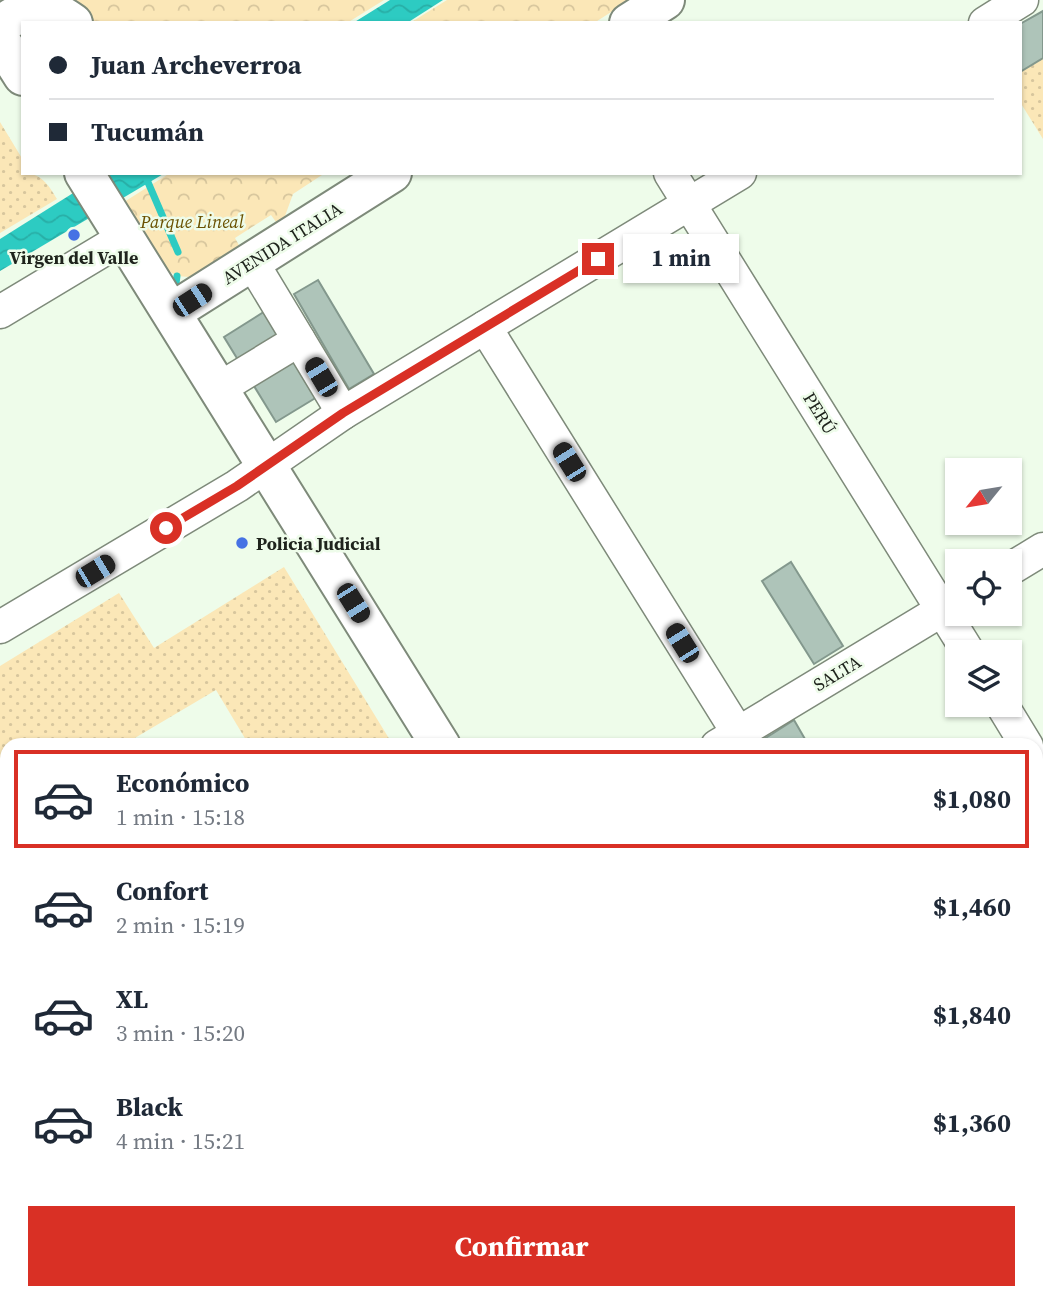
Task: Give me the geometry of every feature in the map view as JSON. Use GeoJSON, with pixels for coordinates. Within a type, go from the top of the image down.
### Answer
{"type":"FeatureCollection","features":[{"type":"Feature","properties":{"kind":"main road"},"geometry":{"type":"LineString","coordinates":[[632,21],[665,0]]}},
{"type":"Feature","properties":{"kind":"main road"},"geometry":{"type":"LineString","coordinates":[[30,21],[44,5],[70,21]]}},
{"type":"Feature","properties":{"kind":"main road"},"geometry":{"type":"LineString","coordinates":[[85,175],[436,738]]}},
{"type":"Feature","properties":{"kind":"main road","name":"AVENIDA ITALIA"},"geometry":{"type":"LineString","coordinates":[[173,312],[388,175]]}},
{"type":"Feature","properties":{"kind":"street"},"geometry":{"type":"LineString","coordinates":[[988,21],[1022,0]]}},
{"type":"Feature","properties":{"kind":"street","name":"PERÚ"},"geometry":{"type":"LineString","coordinates":[[671,175],[945,597]]}},
{"type":"Feature","properties":{"kind":"street"},"geometry":{"type":"LineString","coordinates":[[0,627],[225,493],[343,413],[737,175]]}},
{"type":"Feature","properties":{"kind":"street"},"geometry":{"type":"LineString","coordinates":[[0,312],[119,229]]}},
{"type":"Feature","properties":{"kind":"street"},"geometry":{"type":"LineString","coordinates":[[252,262],[343,413]]}},
{"type":"Feature","properties":{"kind":"street"},"geometry":{"type":"LineString","coordinates":[[485,327],[727,738]]}},
{"type":"Feature","properties":{"kind":"street"},"geometry":{"type":"LineString","coordinates":[[220,388],[299,340]]}},
{"type":"Feature","properties":{"kind":"street"},"geometry":{"type":"LineString","coordinates":[[1022,562],[1043,549]]}},
{"type":"Feature","properties":{"kind":"street","name":"SALTA"},"geometry":{"type":"LineString","coordinates":[[730,738],[945,608]]}},
{"type":"Feature","properties":{"kind":"street"},"geometry":{"type":"LineString","coordinates":[[1009,717],[1022,738]]}},
{"type":"Feature","properties":{"kind":"green space"},"geometry":{"type":"Polygon","coordinates":[[[59,0],[384,0],[350,21],[86,21],[59,0]]]}},
{"type":"Feature","properties":{"kind":"green space"},"geometry":{"type":"Polygon","coordinates":[[[447,0],[630,0],[597,21],[413,21],[447,0]]]}},
{"type":"Feature","properties":{"kind":"green space"},"geometry":{"type":"Polygon","coordinates":[[[1043,58],[1043,139],[1022,105],[1022,71],[1043,58]]]}},
{"type":"Feature","properties":{"kind":"green space"},"geometry":{"type":"Polygon","coordinates":[[[0,122],[21,157],[21,175],[35,175],[43,180],[57,199],[0,233],[0,122]]]}},
{"type":"Feature","properties":{"kind":"green space","name":"Parque Lineal"},"geometry":{"type":"Polygon","coordinates":[[[167,175],[322,175],[293,194],[285,216],[276,222],[271,215],[235,238],[240,247],[189,277],[177,276],[167,270],[124,202],[167,175]]]}},
{"type":"Feature","properties":{"kind":"green space"},"geometry":{"type":"Polygon","coordinates":[[[284,567],[389,738],[245,738],[216,690],[135,738],[0,738],[0,666],[119,593],[154,648],[284,567]]]}},
{"type":"Feature","properties":{"kind":"water"},"geometry":{"type":"Polygon","coordinates":[[[390,0],[443,0],[410,21],[356,21],[390,0]]]}},
{"type":"Feature","properties":{"kind":"water"},"geometry":{"type":"Polygon","coordinates":[[[102,175],[162,175],[0,271],[0,239],[102,175]]]}},
{"type":"Feature","properties":{"kind":"building"},"geometry":{"type":"Polygon","coordinates":[[[1043,11],[1043,58],[1022,71],[1022,23],[1043,11]]]}},
{"type":"Feature","properties":{"kind":"building"},"geometry":{"type":"Polygon","coordinates":[[[318,280],[374,374],[349,389],[294,294],[318,280]]]}},
{"type":"Feature","properties":{"kind":"building"},"geometry":{"type":"Polygon","coordinates":[[[270,308],[322,394],[276,422],[224,337],[270,308]]]}},
{"type":"Feature","properties":{"kind":"building"},"geometry":{"type":"Polygon","coordinates":[[[791,562],[843,646],[814,664],[762,581],[791,562]]]}},
{"type":"Feature","properties":{"kind":"building"},"geometry":{"type":"Polygon","coordinates":[[[794,720],[804,738],[765,738],[794,720]]]}},
{"type":"Feature","properties":{"kind":"waterway"},"geometry":{"type":"LineString","coordinates":[[145,175],[178,252]]}},
{"type":"Feature","properties":{"kind":"waterway"},"geometry":{"type":"LineString","coordinates":[[175,291],[177,276]]}},
{"type":"Feature","properties":{"kind":"place","name":"Virgen del Valle"},"geometry":{"type":"Point","coordinates":[74,235]}},
{"type":"Feature","properties":{"kind":"place","name":"Policia Judicial"},"geometry":{"type":"Point","coordinates":[242,543]}},
{"type":"Feature","properties":{"kind":"route"},"geometry":{"type":"LineString","coordinates":[[166,528],[237,486],[343,413],[598,259]]}}]}
